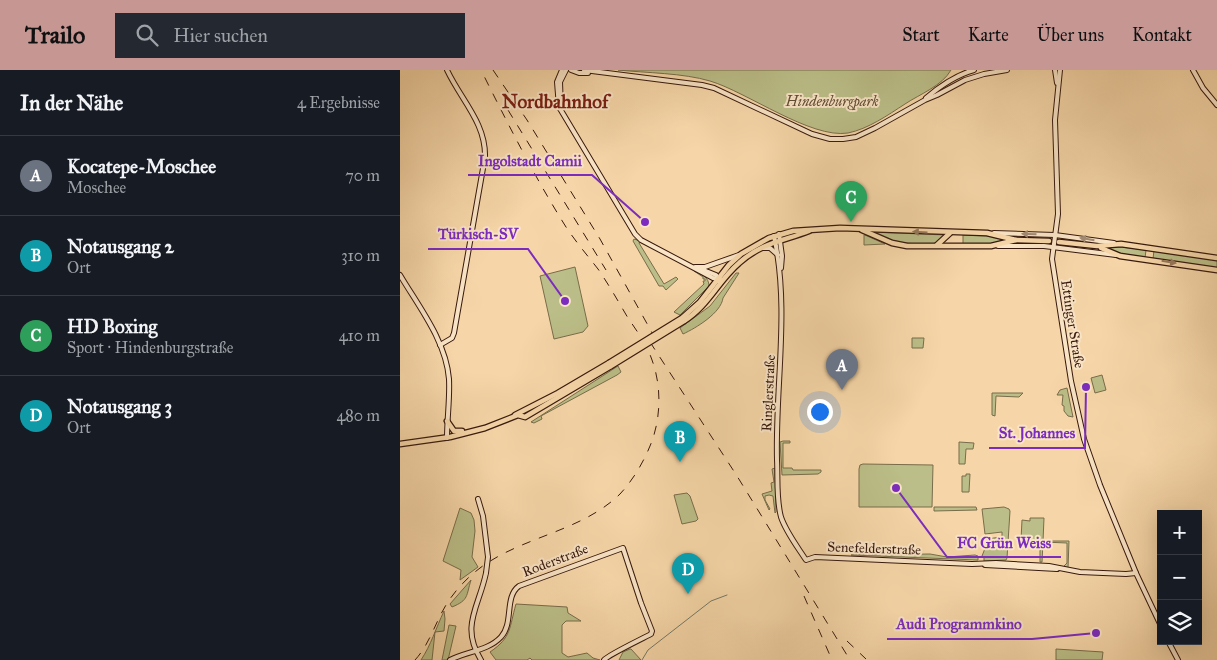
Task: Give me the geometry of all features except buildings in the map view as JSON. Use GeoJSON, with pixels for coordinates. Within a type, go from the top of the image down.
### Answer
{"type":"FeatureCollection","features":[{"type":"Feature","properties":{"kind":"main road"},"geometry":{"type":"LineString","coordinates":[[683,320],[712,288],[729,265],[741,254],[756,244],[799,230],[833,228],[950,233],[959,239],[991,246],[1016,240]]}},
{"type":"Feature","properties":{"kind":"main road"},"geometry":{"type":"LineString","coordinates":[[861,230],[892,243],[907,246],[937,246],[987,233],[1016,240],[1049,241]]}},
{"type":"Feature","properties":{"kind":"main road"},"geometry":{"type":"LineString","coordinates":[[937,246],[950,233]]}},
{"type":"Feature","properties":{"kind":"main road"},"geometry":{"type":"LineString","coordinates":[[400,443],[447,437],[485,428],[518,415],[525,417],[699,310],[740,262],[777,238]]}},
{"type":"Feature","properties":{"kind":"main road"},"geometry":{"type":"LineString","coordinates":[[1059,242],[1090,246],[1121,244],[1217,258]]}},
{"type":"Feature","properties":{"kind":"main road"},"geometry":{"type":"LineString","coordinates":[[1090,246],[1120,256],[1217,270]]}},
{"type":"Feature","properties":{"kind":"main road"},"geometry":{"type":"LineString","coordinates":[[447,437],[516,414],[610,364]]}},
{"type":"Feature","properties":{"kind":"main road"},"geometry":{"type":"LineString","coordinates":[[525,417],[527,412],[544,404],[558,393]]}},
{"type":"Feature","properties":{"kind":"main road"},"geometry":{"type":"LineString","coordinates":[[447,421],[454,431],[466,432]]}},
{"type":"Feature","properties":{"kind":"street"},"geometry":{"type":"LineString","coordinates":[[440,345],[452,338],[454,333],[485,157],[485,143],[478,123],[447,70]]}},
{"type":"Feature","properties":{"kind":"street"},"geometry":{"type":"LineString","coordinates":[[562,70],[557,82],[558,103],[561,110],[638,237],[718,279],[728,275]]}},
{"type":"Feature","properties":{"kind":"street"},"geometry":{"type":"LineString","coordinates":[[561,110],[560,82],[566,70]]}},
{"type":"Feature","properties":{"kind":"street"},"geometry":{"type":"LineString","coordinates":[[571,70],[579,73],[593,72]]}},
{"type":"Feature","properties":{"kind":"street"},"geometry":{"type":"LineString","coordinates":[[584,70],[714,88],[801,129],[830,139],[843,139],[860,135],[970,78],[1007,70]]}},
{"type":"Feature","properties":{"kind":"street"},"geometry":{"type":"LineString","coordinates":[[925,100],[934,91],[963,71],[973,70],[970,78]]}},
{"type":"Feature","properties":{"kind":"street"},"geometry":{"type":"LineString","coordinates":[[1055,70],[1057,87]]}},
{"type":"Feature","properties":{"kind":"street","name":"Ettinger Straße"},"geometry":{"type":"LineString","coordinates":[[1060,70],[1057,87],[1055,128],[1058,201],[1053,247],[1053,267],[1072,385],[1084,439],[1107,503],[1157,618]]}},
{"type":"Feature","properties":{"kind":"street"},"geometry":{"type":"LineString","coordinates":[[1193,70],[1203,88],[1217,105]]}},
{"type":"Feature","properties":{"kind":"street"},"geometry":{"type":"LineString","coordinates":[[963,71],[970,78]]}},
{"type":"Feature","properties":{"kind":"street"},"geometry":{"type":"LineString","coordinates":[[987,233],[1055,235],[1121,244]]}},
{"type":"Feature","properties":{"kind":"street","name":"Ringlerstraße"},"geometry":{"type":"LineString","coordinates":[[777,238],[782,338],[777,424],[780,514],[806,560]]}},
{"type":"Feature","properties":{"kind":"street","name":"Ringlerstraße"},"geometry":{"type":"LineString","coordinates":[[777,238],[782,256],[780,273]]}},
{"type":"Feature","properties":{"kind":"street"},"geometry":{"type":"LineString","coordinates":[[991,246],[1053,247],[1120,256]]}},
{"type":"Feature","properties":{"kind":"street"},"geometry":{"type":"LineString","coordinates":[[758,249],[770,248],[778,257]]}},
{"type":"Feature","properties":{"kind":"street"},"geometry":{"type":"LineString","coordinates":[[694,267],[705,266],[741,254]]}},
{"type":"Feature","properties":{"kind":"street"},"geometry":{"type":"LineString","coordinates":[[694,267],[714,274],[718,279],[719,287]]}},
{"type":"Feature","properties":{"kind":"street"},"geometry":{"type":"LineString","coordinates":[[704,273],[710,280],[712,288]]}},
{"type":"Feature","properties":{"kind":"street"},"geometry":{"type":"LineString","coordinates":[[400,275],[440,345],[449,379],[447,437]]}},
{"type":"Feature","properties":{"kind":"street"},"geometry":{"type":"LineString","coordinates":[[478,499],[483,516],[488,556],[486,573],[471,621],[470,633],[475,651],[481,660]]}},
{"type":"Feature","properties":{"kind":"street","name":"Roderstraße"},"geometry":{"type":"LineString","coordinates":[[475,651],[491,645],[502,636],[507,626],[512,596],[516,588],[526,582],[622,548],[652,631],[649,635],[608,656],[604,660]]}},
{"type":"Feature","properties":{"kind":"street","name":"Senefelderstraße"},"geometry":{"type":"LineString","coordinates":[[806,560],[815,557],[972,564],[1100,573],[1136,573]]}},
{"type":"Feature","properties":{"kind":"street"},"geometry":{"type":"LineString","coordinates":[[1170,645],[1178,660]]}},
{"type":"Feature","properties":{"kind":"street"},"geometry":{"type":"LineString","coordinates":[[450,660],[475,651]]}},
{"type":"Feature","properties":{"kind":"green space","name":"Hindenburgpark"},"geometry":{"type":"Polygon","coordinates":[[[618,70],[951,70],[942,81],[878,121],[848,133],[833,133],[798,122],[710,81],[677,75],[618,70]]]}},
{"type":"Feature","properties":{"kind":"green space"},"geometry":{"type":"Polygon","coordinates":[[[871,232],[946,235],[937,244],[919,244],[895,241],[871,232]]]}},
{"type":"Feature","properties":{"kind":"green space"},"geometry":{"type":"Polygon","coordinates":[[[865,235],[885,244],[864,245],[865,235]]]}},
{"type":"Feature","properties":{"kind":"green space"},"geometry":{"type":"Polygon","coordinates":[[[963,235],[989,236],[1005,240],[989,244],[963,244],[963,235]]]}},
{"type":"Feature","properties":{"kind":"green space"},"geometry":{"type":"Polygon","coordinates":[[[634,239],[640,241],[639,243],[664,284],[676,277],[678,279],[666,290],[663,286],[659,286],[633,241],[634,239]]]}},
{"type":"Feature","properties":{"kind":"green space"},"geometry":{"type":"Polygon","coordinates":[[[1121,247],[1146,250],[1145,258],[1105,248],[1121,247]]]}},
{"type":"Feature","properties":{"kind":"green space"},"geometry":{"type":"Polygon","coordinates":[[[1154,250],[1217,260],[1217,268],[1153,259],[1154,250]]]}},
{"type":"Feature","properties":{"kind":"green space"},"geometry":{"type":"Polygon","coordinates":[[[575,267],[588,326],[583,332],[554,339],[540,276],[575,267]]]}},
{"type":"Feature","properties":{"kind":"green space"},"geometry":{"type":"Polygon","coordinates":[[[694,271],[706,278],[709,286],[680,315],[674,312],[705,281],[703,277],[694,271]]]}},
{"type":"Feature","properties":{"kind":"green space"},"geometry":{"type":"Polygon","coordinates":[[[736,273],[739,273],[718,309],[701,324],[683,334],[680,328],[710,306],[736,273]]]}},
{"type":"Feature","properties":{"kind":"green space"},"geometry":{"type":"Polygon","coordinates":[[[912,338],[924,338],[923,348],[912,348],[912,338]]]}},
{"type":"Feature","properties":{"kind":"green space"},"geometry":{"type":"Polygon","coordinates":[[[618,366],[621,372],[617,375],[541,416],[542,419],[534,423],[531,422],[618,366]]]}},
{"type":"Feature","properties":{"kind":"green space"},"geometry":{"type":"Polygon","coordinates":[[[1102,375],[1106,390],[1095,393],[1091,378],[1102,375]]]}},
{"type":"Feature","properties":{"kind":"green space"},"geometry":{"type":"Polygon","coordinates":[[[1067,388],[1073,417],[1068,416],[1064,411],[1064,406],[1062,405],[1063,395],[1057,395],[1060,390],[1067,388]]]}},
{"type":"Feature","properties":{"kind":"green space"},"geometry":{"type":"Polygon","coordinates":[[[992,393],[1023,393],[1019,397],[996,396],[995,416],[992,415],[992,393]]]}},
{"type":"Feature","properties":{"kind":"green space"},"geometry":{"type":"Polygon","coordinates":[[[790,441],[790,443],[783,443],[783,468],[821,470],[821,472],[818,474],[782,475],[780,442],[790,441]]]}},
{"type":"Feature","properties":{"kind":"green space"},"geometry":{"type":"Polygon","coordinates":[[[959,442],[974,443],[973,449],[966,449],[965,464],[959,464],[959,442]]]}},
{"type":"Feature","properties":{"kind":"green space"},"geometry":{"type":"Polygon","coordinates":[[[860,465],[933,465],[932,507],[859,507],[859,469],[860,465]]]}},
{"type":"Feature","properties":{"kind":"green space"},"geometry":{"type":"Polygon","coordinates":[[[775,468],[775,513],[773,496],[765,496],[769,510],[762,494],[772,491],[771,483],[774,482],[772,469],[775,468]]]}},
{"type":"Feature","properties":{"kind":"green space"},"geometry":{"type":"Polygon","coordinates":[[[966,474],[970,474],[969,492],[962,492],[962,476],[966,476],[966,474]]]}},
{"type":"Feature","properties":{"kind":"green space"},"geometry":{"type":"Polygon","coordinates":[[[687,493],[690,496],[698,519],[682,524],[674,495],[687,493]]]}},
{"type":"Feature","properties":{"kind":"green space"},"geometry":{"type":"Polygon","coordinates":[[[934,507],[976,507],[977,510],[934,511],[934,507]]]}},
{"type":"Feature","properties":{"kind":"green space"},"geometry":{"type":"Polygon","coordinates":[[[1004,507],[1010,511],[1007,558],[1006,560],[984,561],[982,556],[986,546],[986,539],[1002,537],[1002,532],[985,534],[982,509],[1004,507]]]}},
{"type":"Feature","properties":{"kind":"green space"},"geometry":{"type":"Polygon","coordinates":[[[460,508],[471,513],[474,520],[475,531],[472,557],[478,567],[460,580],[461,570],[443,561],[460,508]]]}},
{"type":"Feature","properties":{"kind":"green space"},"geometry":{"type":"Polygon","coordinates":[[[1030,518],[1044,518],[1043,541],[1069,541],[1068,568],[1064,566],[1067,563],[1067,543],[1043,542],[1042,562],[1040,562],[1040,544],[1017,542],[1017,540],[1021,540],[1022,520],[1030,521],[1030,518]]]}},
{"type":"Feature","properties":{"kind":"green space"},"geometry":{"type":"Polygon","coordinates":[[[930,554],[947,557],[975,555],[978,556],[978,560],[851,555],[930,554]]]}},
{"type":"Feature","properties":{"kind":"green space"},"geometry":{"type":"Polygon","coordinates":[[[471,580],[464,600],[452,607],[450,604],[471,580]]]}},
{"type":"Feature","properties":{"kind":"green space"},"geometry":{"type":"Polygon","coordinates":[[[516,604],[567,607],[568,613],[581,621],[566,621],[562,625],[562,653],[568,657],[587,653],[593,658],[600,660],[532,660],[530,658],[527,660],[496,660],[490,652],[506,637],[516,604]]]}},
{"type":"Feature","properties":{"kind":"green space"},"geometry":{"type":"Polygon","coordinates":[[[444,611],[444,631],[435,632],[444,611]]]}},
{"type":"Feature","properties":{"kind":"green space"},"geometry":{"type":"Polygon","coordinates":[[[449,625],[456,626],[448,660],[442,660],[449,625]]]}},
{"type":"Feature","properties":{"kind":"green space"},"geometry":{"type":"Polygon","coordinates":[[[435,632],[432,660],[421,660],[428,648],[435,632]]]}},
{"type":"Feature","properties":{"kind":"green space"},"geometry":{"type":"Polygon","coordinates":[[[631,649],[641,660],[619,660],[623,652],[631,649]]]}},
{"type":"Feature","properties":{"kind":"green space"},"geometry":{"type":"Polygon","coordinates":[[[1056,649],[1103,652],[1102,660],[1056,660],[1056,649]]]}},
{"type":"Feature","properties":{"kind":"waterway"},"geometry":{"type":"LineString","coordinates":[[642,660],[648,650],[711,601],[727,595]]}},
{"type":"Feature","properties":{"kind":"railway"},"geometry":{"type":"LineString","coordinates":[[415,660],[426,644],[449,601],[463,583],[480,568],[515,548],[588,517],[605,507],[620,494],[641,465],[654,436],[658,414],[659,392],[655,370],[642,338],[598,269],[570,233],[554,208],[481,70]]}},
{"type":"Feature","properties":{"kind":"railway"},"geometry":{"type":"LineString","coordinates":[[493,70],[527,120],[600,239],[660,347]]}},
{"type":"Feature","properties":{"kind":"railway"},"geometry":{"type":"LineString","coordinates":[[508,110],[606,270]]}},
{"type":"Feature","properties":{"kind":"railway"},"geometry":{"type":"LineString","coordinates":[[650,342],[737,476],[850,660]]}},
{"type":"Feature","properties":{"kind":"railway"},"geometry":{"type":"LineString","coordinates":[[804,596],[832,660]]}},
{"type":"Feature","properties":{"kind":"railway"},"geometry":{"type":"LineString","coordinates":[[847,641],[866,659]]}},
{"type":"Feature","properties":{"kind":"place","name":"Ingolstadt Camii"},"geometry":{"type":"Point","coordinates":[645,222]}},
{"type":"Feature","properties":{"kind":"place","name":"HD Boxing"},"geometry":{"type":"Point","coordinates":[851,222]}},
{"type":"Feature","properties":{"kind":"place","name":"Türkisch-SV"},"geometry":{"type":"Point","coordinates":[565,301]}},
{"type":"Feature","properties":{"kind":"place","name":"St. Johannes"},"geometry":{"type":"Point","coordinates":[1086,387]}},
{"type":"Feature","properties":{"kind":"place","name":"Kocatepe-Moschee"},"geometry":{"type":"Point","coordinates":[842,390]}},
{"type":"Feature","properties":{"kind":"place","name":"Notausgang 2"},"geometry":{"type":"Point","coordinates":[680,462]}},
{"type":"Feature","properties":{"kind":"place","name":"FC Grün Weiss"},"geometry":{"type":"Point","coordinates":[896,488]}},
{"type":"Feature","properties":{"kind":"place","name":"Notausgang 3"},"geometry":{"type":"Point","coordinates":[688,594]}},
{"type":"Feature","properties":{"kind":"place","name":"Audi Programmkino"},"geometry":{"type":"Point","coordinates":[1096,633]}},
{"type":"Feature","properties":{"kind":"district","name":"Nordbahnhof"},"geometry":{"type":"Point","coordinates":[555,101]}}]}
